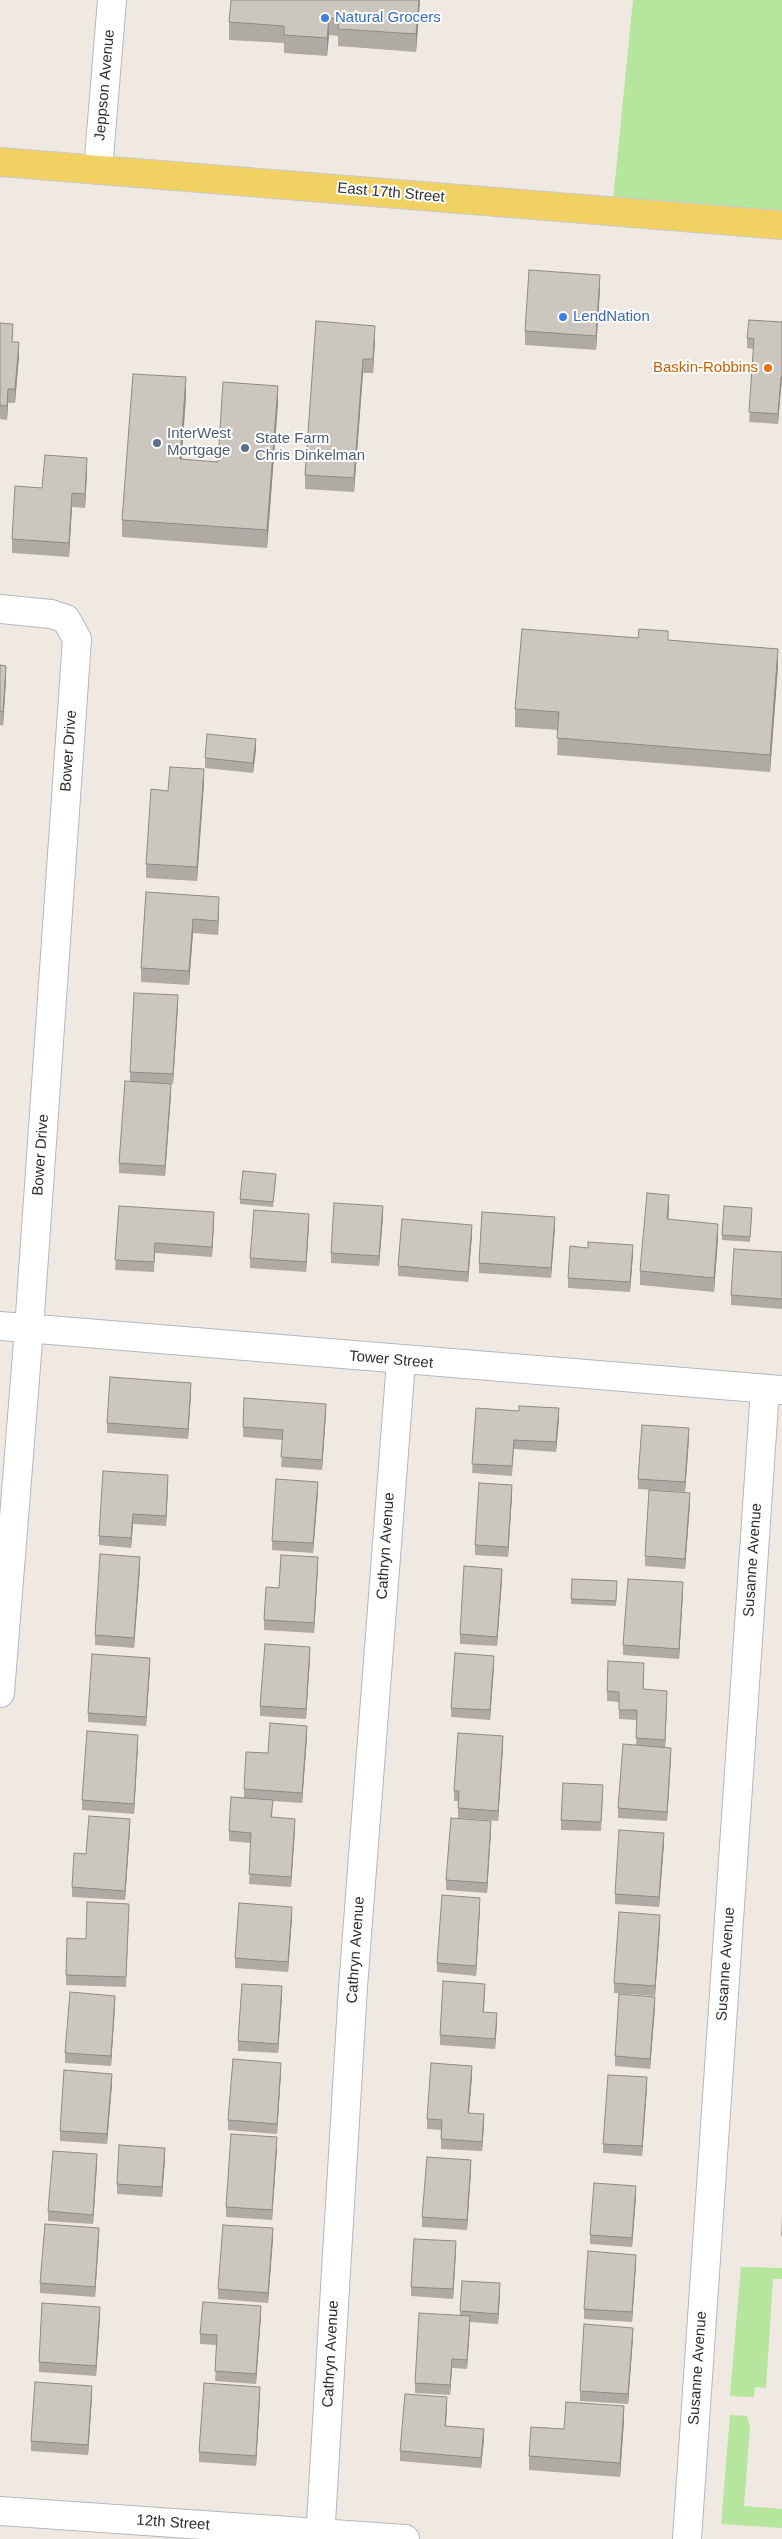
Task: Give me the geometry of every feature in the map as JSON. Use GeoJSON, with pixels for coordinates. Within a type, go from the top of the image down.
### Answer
{"type":"FeatureCollection","features":[{"type":"Feature","properties":{"kind":"main road","name":"East 17th Street"},"geometry":{"type":"LineString","coordinates":[[0,162],[782,225]]}},
{"type":"Feature","properties":{"kind":"street","name":"Jeppson Avenue"},"geometry":{"type":"LineString","coordinates":[[98,170],[112,0]]}},
{"type":"Feature","properties":{"kind":"street","name":"Bower Drive"},"geometry":{"type":"LineString","coordinates":[[0,609],[51,614],[66,619],[77,639],[29,1329],[0,1693]]}},
{"type":"Feature","properties":{"kind":"street","name":"Tower Street"},"geometry":{"type":"LineString","coordinates":[[0,1326],[400,1361],[773,1390]]}},
{"type":"Feature","properties":{"kind":"street","name":"Cathryn Avenue"},"geometry":{"type":"LineString","coordinates":[[321,2536],[353,1987],[400,1361]]}},
{"type":"Feature","properties":{"kind":"street","name":"Susanne Avenue"},"geometry":{"type":"LineString","coordinates":[[687,2539],[773,1390]]}},
{"type":"Feature","properties":{"kind":"street","name":"12th Street"},"geometry":{"type":"LineString","coordinates":[[0,2511],[321,2536],[405,2539]]}},
{"type":"Feature","properties":{"kind":"green space"},"geometry":{"type":"Polygon","coordinates":[[[633,0],[782,0],[782,225],[612,211],[633,0]]]}},
{"type":"Feature","properties":{"kind":"green space"},"geometry":{"type":"Polygon","coordinates":[[[741,2267],[782,2268],[782,2279],[773,2279],[766,2388],[755,2387],[754,2397],[730,2396],[741,2267]]]}},
{"type":"Feature","properties":{"kind":"green space"},"geometry":{"type":"Polygon","coordinates":[[[730,2415],[747,2416],[750,2428],[744,2506],[782,2509],[782,2528],[721,2524],[730,2415]]]}},
{"type":"Feature","properties":{"kind":"building","name":"Natural Grocers"},"geometry":{"type":"Polygon","coordinates":[[[231,0],[419,0],[416,34],[338,29],[339,19],[329,18],[327,38],[284,35],[284,26],[229,22],[231,0]]]}},
{"type":"Feature","properties":{"kind":"building","name":"LendNation"},"geometry":{"type":"Polygon","coordinates":[[[529,270],[600,275],[596,336],[525,331],[529,270]]]}},
{"type":"Feature","properties":{"kind":"building","name":"Baskin-Robbins"},"geometry":{"type":"Polygon","coordinates":[[[749,320],[782,322],[782,377],[778,414],[749,412],[754,339],[747,338],[749,320]]]}},
{"type":"Feature","properties":{"kind":"building"},"geometry":{"type":"Polygon","coordinates":[[[316,321],[375,326],[373,359],[363,359],[354,478],[305,475],[316,321]]]}},
{"type":"Feature","properties":{"kind":"building"},"geometry":{"type":"Polygon","coordinates":[[[0,323],[13,324],[12,342],[19,342],[15,389],[8,389],[7,406],[0,405],[0,323]]]}},
{"type":"Feature","properties":{"kind":"building"},"geometry":{"type":"Polygon","coordinates":[[[133,374],[186,377],[180,459],[218,462],[223,382],[278,386],[267,530],[122,520],[133,374]]]}},
{"type":"Feature","properties":{"kind":"building"},"geometry":{"type":"Polygon","coordinates":[[[45,455],[87,458],[85,494],[72,493],[69,543],[12,539],[15,486],[42,488],[45,455]]]}},
{"type":"Feature","properties":{"kind":"building"},"geometry":{"type":"Polygon","coordinates":[[[522,629],[638,638],[639,629],[668,631],[668,640],[778,649],[770,755],[557,738],[559,712],[515,709],[522,629]]]}},
{"type":"Feature","properties":{"kind":"building"},"geometry":{"type":"Polygon","coordinates":[[[0,665],[6,666],[3,712],[0,711],[0,665]]]}},
{"type":"Feature","properties":{"kind":"building"},"geometry":{"type":"Polygon","coordinates":[[[207,734],[256,739],[253,763],[205,758],[207,734]]]}},
{"type":"Feature","properties":{"kind":"building"},"geometry":{"type":"Polygon","coordinates":[[[170,767],[204,769],[197,867],[146,864],[151,789],[168,791],[170,767]]]}},
{"type":"Feature","properties":{"kind":"building"},"geometry":{"type":"Polygon","coordinates":[[[146,892],[219,897],[218,921],[193,919],[189,971],[141,968],[146,892]]]}},
{"type":"Feature","properties":{"kind":"building"},"geometry":{"type":"Polygon","coordinates":[[[134,993],[178,995],[173,1074],[130,1072],[134,993]]]}},
{"type":"Feature","properties":{"kind":"building"},"geometry":{"type":"Polygon","coordinates":[[[125,1081],[171,1084],[165,1166],[119,1163],[125,1081]]]}},
{"type":"Feature","properties":{"kind":"building"},"geometry":{"type":"Polygon","coordinates":[[[243,1171],[276,1174],[273,1202],[240,1199],[243,1171]]]}},
{"type":"Feature","properties":{"kind":"building"},"geometry":{"type":"Polygon","coordinates":[[[647,1193],[669,1195],[667,1219],[718,1224],[714,1278],[640,1271],[647,1193]]]}},
{"type":"Feature","properties":{"kind":"building"},"geometry":{"type":"Polygon","coordinates":[[[334,1203],[383,1206],[379,1256],[331,1253],[334,1203]]]}},
{"type":"Feature","properties":{"kind":"building"},"geometry":{"type":"Polygon","coordinates":[[[119,1206],[214,1212],[212,1247],[155,1243],[154,1262],[115,1260],[119,1206]]]}},
{"type":"Feature","properties":{"kind":"building"},"geometry":{"type":"Polygon","coordinates":[[[724,1206],[752,1208],[750,1237],[722,1235],[724,1206]]]}},
{"type":"Feature","properties":{"kind":"building"},"geometry":{"type":"Polygon","coordinates":[[[254,1210],[309,1214],[306,1262],[250,1258],[254,1210]]]}},
{"type":"Feature","properties":{"kind":"building"},"geometry":{"type":"Polygon","coordinates":[[[482,1212],[555,1217],[551,1268],[479,1263],[482,1212]]]}},
{"type":"Feature","properties":{"kind":"building"},"geometry":{"type":"Polygon","coordinates":[[[402,1219],[472,1225],[468,1272],[398,1266],[402,1219]]]}},
{"type":"Feature","properties":{"kind":"building"},"geometry":{"type":"Polygon","coordinates":[[[588,1242],[633,1245],[630,1282],[568,1278],[570,1246],[588,1248],[588,1242]]]}},
{"type":"Feature","properties":{"kind":"building"},"geometry":{"type":"Polygon","coordinates":[[[734,1249],[782,1252],[782,1299],[731,1295],[734,1249]]]}},
{"type":"Feature","properties":{"kind":"building"},"geometry":{"type":"Polygon","coordinates":[[[110,1377],[191,1383],[188,1429],[107,1423],[110,1377]]]}},
{"type":"Feature","properties":{"kind":"building"},"geometry":{"type":"Polygon","coordinates":[[[244,1398],[326,1404],[322,1460],[281,1457],[283,1430],[243,1427],[244,1398]]]}},
{"type":"Feature","properties":{"kind":"building"},"geometry":{"type":"Polygon","coordinates":[[[519,1406],[559,1408],[556,1442],[514,1440],[512,1466],[472,1464],[476,1408],[519,1411],[519,1406]]]}},
{"type":"Feature","properties":{"kind":"building"},"geometry":{"type":"Polygon","coordinates":[[[642,1425],[689,1428],[685,1482],[638,1479],[642,1425]]]}},
{"type":"Feature","properties":{"kind":"building"},"geometry":{"type":"Polygon","coordinates":[[[103,1471],[168,1475],[166,1516],[133,1514],[131,1538],[99,1536],[103,1471]]]}},
{"type":"Feature","properties":{"kind":"building"},"geometry":{"type":"Polygon","coordinates":[[[276,1479],[318,1482],[313,1543],[272,1541],[276,1479]]]}},
{"type":"Feature","properties":{"kind":"building"},"geometry":{"type":"Polygon","coordinates":[[[479,1483],[512,1485],[508,1547],[475,1545],[479,1483]]]}},
{"type":"Feature","properties":{"kind":"building"},"geometry":{"type":"Polygon","coordinates":[[[649,1490],[690,1493],[685,1559],[645,1556],[649,1490]]]}},
{"type":"Feature","properties":{"kind":"building"},"geometry":{"type":"Polygon","coordinates":[[[100,1554],[140,1557],[134,1638],[95,1635],[100,1554]]]}},
{"type":"Feature","properties":{"kind":"building"},"geometry":{"type":"Polygon","coordinates":[[[281,1555],[318,1557],[314,1623],[264,1620],[266,1587],[279,1588],[281,1555]]]}},
{"type":"Feature","properties":{"kind":"building"},"geometry":{"type":"Polygon","coordinates":[[[464,1566],[502,1569],[497,1637],[460,1634],[464,1566]]]}},
{"type":"Feature","properties":{"kind":"building"},"geometry":{"type":"Polygon","coordinates":[[[572,1579],[617,1581],[616,1601],[571,1599],[572,1579]]]}},
{"type":"Feature","properties":{"kind":"building"},"geometry":{"type":"Polygon","coordinates":[[[628,1579],[683,1582],[679,1649],[623,1645],[628,1579]]]}},
{"type":"Feature","properties":{"kind":"building"},"geometry":{"type":"Polygon","coordinates":[[[265,1644],[310,1647],[306,1709],[260,1706],[265,1644]]]}},
{"type":"Feature","properties":{"kind":"building"},"geometry":{"type":"Polygon","coordinates":[[[455,1653],[494,1656],[490,1710],[451,1708],[455,1653]]]}},
{"type":"Feature","properties":{"kind":"building"},"geometry":{"type":"Polygon","coordinates":[[[92,1654],[150,1658],[146,1717],[88,1713],[92,1654]]]}},
{"type":"Feature","properties":{"kind":"building"},"geometry":{"type":"Polygon","coordinates":[[[608,1661],[644,1663],[643,1689],[667,1691],[665,1740],[636,1738],[637,1710],[619,1710],[619,1692],[607,1691],[608,1661]]]}},
{"type":"Feature","properties":{"kind":"building"},"geometry":{"type":"Polygon","coordinates":[[[270,1723],[307,1726],[302,1793],[244,1789],[246,1752],[268,1753],[270,1723]]]}},
{"type":"Feature","properties":{"kind":"building"},"geometry":{"type":"Polygon","coordinates":[[[87,1731],[138,1735],[134,1804],[82,1800],[87,1731]]]}},
{"type":"Feature","properties":{"kind":"building"},"geometry":{"type":"Polygon","coordinates":[[[458,1733],[503,1736],[498,1811],[458,1808],[459,1791],[454,1791],[458,1733]]]}},
{"type":"Feature","properties":{"kind":"building"},"geometry":{"type":"Polygon","coordinates":[[[623,1744],[671,1748],[667,1812],[618,1808],[623,1744]]]}},
{"type":"Feature","properties":{"kind":"building"},"geometry":{"type":"Polygon","coordinates":[[[563,1783],[603,1785],[601,1822],[561,1820],[563,1783]]]}},
{"type":"Feature","properties":{"kind":"building"},"geometry":{"type":"Polygon","coordinates":[[[231,1797],[273,1800],[271,1817],[295,1819],[291,1877],[249,1874],[251,1833],[229,1831],[231,1797]]]}},
{"type":"Feature","properties":{"kind":"building"},"geometry":{"type":"Polygon","coordinates":[[[89,1816],[130,1819],[125,1891],[72,1887],[74,1853],[86,1854],[89,1816]]]}},
{"type":"Feature","properties":{"kind":"building"},"geometry":{"type":"Polygon","coordinates":[[[451,1818],[491,1821],[487,1883],[446,1880],[451,1818]]]}},
{"type":"Feature","properties":{"kind":"building"},"geometry":{"type":"Polygon","coordinates":[[[619,1830],[664,1833],[659,1897],[615,1894],[619,1830]]]}},
{"type":"Feature","properties":{"kind":"building"},"geometry":{"type":"Polygon","coordinates":[[[442,1895],[480,1898],[476,1966],[437,1963],[442,1895]]]}},
{"type":"Feature","properties":{"kind":"building"},"geometry":{"type":"Polygon","coordinates":[[[87,1902],[129,1904],[126,1977],[66,1975],[67,1938],[86,1939],[87,1902]]]}},
{"type":"Feature","properties":{"kind":"building"},"geometry":{"type":"Polygon","coordinates":[[[239,1903],[292,1907],[288,1962],[235,1958],[239,1903]]]}},
{"type":"Feature","properties":{"kind":"building"},"geometry":{"type":"Polygon","coordinates":[[[619,1912],[660,1915],[655,1986],[614,1983],[619,1912]]]}},
{"type":"Feature","properties":{"kind":"building"},"geometry":{"type":"Polygon","coordinates":[[[443,1981],[485,1984],[483,2012],[497,2013],[495,2039],[440,2035],[443,1981]]]}},
{"type":"Feature","properties":{"kind":"building"},"geometry":{"type":"Polygon","coordinates":[[[242,1984],[282,1986],[278,2044],[238,2041],[242,1984]]]}},
{"type":"Feature","properties":{"kind":"building"},"geometry":{"type":"Polygon","coordinates":[[[70,1992],[115,1996],[111,2056],[65,2053],[70,1992]]]}},
{"type":"Feature","properties":{"kind":"building"},"geometry":{"type":"Polygon","coordinates":[[[619,1994],[655,1997],[650,2059],[615,2056],[619,1994]]]}},
{"type":"Feature","properties":{"kind":"building"},"geometry":{"type":"Polygon","coordinates":[[[233,2059],[281,2063],[277,2124],[228,2120],[233,2059]]]}},
{"type":"Feature","properties":{"kind":"building"},"geometry":{"type":"Polygon","coordinates":[[[431,2063],[472,2066],[468,2113],[484,2114],[482,2142],[441,2139],[442,2120],[427,2119],[431,2063]]]}},
{"type":"Feature","properties":{"kind":"building"},"geometry":{"type":"Polygon","coordinates":[[[64,2070],[112,2074],[107,2134],[60,2131],[64,2070]]]}},
{"type":"Feature","properties":{"kind":"building"},"geometry":{"type":"Polygon","coordinates":[[[608,2075],[647,2077],[642,2146],[603,2144],[608,2075]]]}},
{"type":"Feature","properties":{"kind":"building"},"geometry":{"type":"Polygon","coordinates":[[[231,2134],[277,2137],[272,2210],[226,2207],[231,2134]]]}},
{"type":"Feature","properties":{"kind":"building"},"geometry":{"type":"Polygon","coordinates":[[[119,2145],[165,2148],[162,2187],[117,2184],[119,2145]]]}},
{"type":"Feature","properties":{"kind":"building"},"geometry":{"type":"Polygon","coordinates":[[[53,2151],[97,2154],[93,2215],[48,2211],[53,2151]]]}},
{"type":"Feature","properties":{"kind":"building"},"geometry":{"type":"Polygon","coordinates":[[[427,2157],[471,2160],[467,2220],[422,2217],[427,2157]]]}},
{"type":"Feature","properties":{"kind":"building"},"geometry":{"type":"Polygon","coordinates":[[[594,2183],[636,2186],[632,2238],[590,2235],[594,2183]]]}},
{"type":"Feature","properties":{"kind":"building"},"geometry":{"type":"Polygon","coordinates":[[[45,2224],[99,2228],[95,2287],[40,2283],[45,2224]]]}},
{"type":"Feature","properties":{"kind":"building"},"geometry":{"type":"Polygon","coordinates":[[[223,2225],[273,2228],[268,2293],[218,2289],[223,2225]]]}},
{"type":"Feature","properties":{"kind":"building"},"geometry":{"type":"Polygon","coordinates":[[[414,2239],[456,2241],[453,2289],[411,2287],[414,2239]]]}},
{"type":"Feature","properties":{"kind":"building"},"geometry":{"type":"Polygon","coordinates":[[[588,2251],[636,2255],[632,2312],[584,2309],[588,2251]]]}},
{"type":"Feature","properties":{"kind":"building"},"geometry":{"type":"Polygon","coordinates":[[[462,2281],[500,2283],[498,2314],[460,2311],[462,2281]]]}},
{"type":"Feature","properties":{"kind":"building"},"geometry":{"type":"Polygon","coordinates":[[[203,2302],[261,2306],[256,2374],[215,2371],[217,2335],[200,2334],[203,2302]]]}},
{"type":"Feature","properties":{"kind":"building"},"geometry":{"type":"Polygon","coordinates":[[[42,2303],[100,2307],[96,2366],[39,2362],[42,2303]]]}},
{"type":"Feature","properties":{"kind":"building"},"geometry":{"type":"Polygon","coordinates":[[[419,2313],[470,2316],[467,2360],[452,2359],[450,2385],[415,2383],[419,2313]]]}},
{"type":"Feature","properties":{"kind":"building"},"geometry":{"type":"Polygon","coordinates":[[[584,2324],[633,2328],[628,2394],[580,2391],[584,2324]]]}},
{"type":"Feature","properties":{"kind":"building"},"geometry":{"type":"Polygon","coordinates":[[[35,2382],[92,2386],[88,2445],[31,2441],[35,2382]]]}},
{"type":"Feature","properties":{"kind":"building"},"geometry":{"type":"Polygon","coordinates":[[[204,2383],[260,2387],[256,2456],[199,2452],[204,2383]]]}},
{"type":"Feature","properties":{"kind":"building"},"geometry":{"type":"Polygon","coordinates":[[[405,2394],[447,2397],[445,2426],[484,2429],[481,2458],[400,2451],[405,2394]]]}},
{"type":"Feature","properties":{"kind":"building"},"geometry":{"type":"Polygon","coordinates":[[[566,2402],[624,2406],[620,2463],[529,2456],[531,2427],[564,2429],[566,2402]]]}},
{"type":"Feature","properties":{"kind":"place","name":"Natural Grocers"},"geometry":{"type":"Point","coordinates":[325,18]}},
{"type":"Feature","properties":{"kind":"place","name":"LendNation"},"geometry":{"type":"Point","coordinates":[563,317]}},
{"type":"Feature","properties":{"kind":"place","name":"Baskin-Robbins"},"geometry":{"type":"Point","coordinates":[768,368]}},
{"type":"Feature","properties":{"kind":"place","name":"InterWest Mortgage"},"geometry":{"type":"Point","coordinates":[157,443]}},
{"type":"Feature","properties":{"kind":"place","name":"State Farm Chris Dinkelman"},"geometry":{"type":"Point","coordinates":[245,448]}}]}
